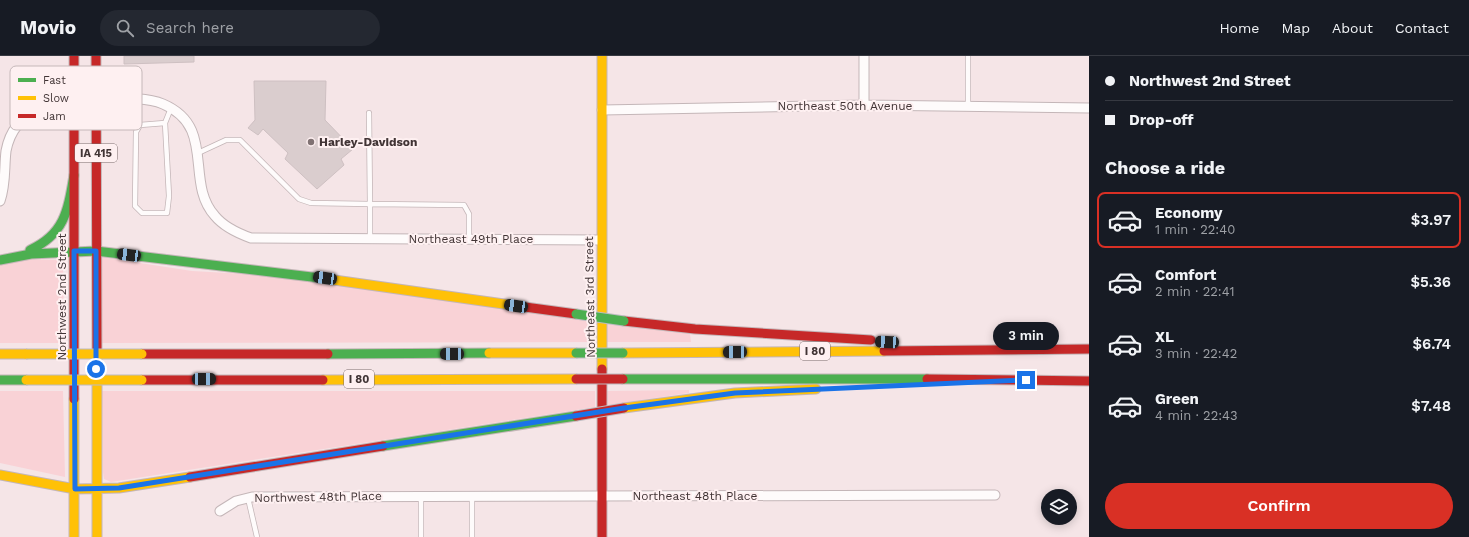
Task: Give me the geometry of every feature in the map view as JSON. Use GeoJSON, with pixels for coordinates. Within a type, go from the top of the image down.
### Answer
{"type":"FeatureCollection","features":[{"type":"Feature","properties":{"kind":"main road","name":"Northeast 3rd Street"},"geometry":{"type":"LineString","coordinates":[[602,56],[602,537]]}},
{"type":"Feature","properties":{"kind":"main road","name":"Northwest 2nd Street"},"geometry":{"type":"LineString","coordinates":[[74,130],[74,537]]}},
{"type":"Feature","properties":{"kind":"main road","name":"IA 415"},"geometry":{"type":"LineString","coordinates":[[96,130],[97,537]]}},
{"type":"Feature","properties":{"kind":"main road"},"geometry":{"type":"LineString","coordinates":[[3,259],[36,249],[50,241],[56,234],[64,221],[74,175]]}},
{"type":"Feature","properties":{"kind":"main road"},"geometry":{"type":"LineString","coordinates":[[3,259],[31,254],[96,251],[273,271],[624,321],[702,330],[1006,349]]}},
{"type":"Feature","properties":{"kind":"main road","name":"I 80"},"geometry":{"type":"LineString","coordinates":[[0,354],[623,353],[1089,349]]}},
{"type":"Feature","properties":{"kind":"main road","name":"I 80"},"geometry":{"type":"LineString","coordinates":[[0,380],[872,378],[1010,380]]}},
{"type":"Feature","properties":{"kind":"main road"},"geometry":{"type":"LineString","coordinates":[[0,475],[75,489],[119,488],[624,408],[735,393],[1010,380],[1089,381]]}},
{"type":"Feature","properties":{"kind":"street"},"geometry":{"type":"LineString","coordinates":[[864,56],[864,105]]}},
{"type":"Feature","properties":{"kind":"street"},"geometry":{"type":"LineString","coordinates":[[142,101],[162,104],[171,108]]}},
{"type":"Feature","properties":{"kind":"street","name":"Northeast 50th Avenue"},"geometry":{"type":"LineString","coordinates":[[602,110],[864,105],[1089,108]]}},
{"type":"Feature","properties":{"kind":"street","name":"Northeast 49th Place"},"geometry":{"type":"LineString","coordinates":[[171,108],[185,120],[192,131],[198,153],[200,185],[203,195],[213,215],[222,224],[251,238],[601,240]]}},
{"type":"Feature","properties":{"kind":"street"},"geometry":{"type":"LineString","coordinates":[[0,201],[6,180],[7,149],[15,130]]}},
{"type":"Feature","properties":{"kind":"street","name":"Northeast 48th Place"},"geometry":{"type":"LineString","coordinates":[[394,496],[995,495]]}},
{"type":"Feature","properties":{"kind":"street","name":"Northwest 48th Place"},"geometry":{"type":"LineString","coordinates":[[220,511],[236,501],[248,498],[394,496]]}},
{"type":"Feature","properties":{"kind":"lane"},"geometry":{"type":"LineString","coordinates":[[968,56],[968,106]]}},
{"type":"Feature","properties":{"kind":"lane"},"geometry":{"type":"LineString","coordinates":[[137,130],[135,206],[142,213],[167,213],[169,196],[165,123],[171,108]]}},
{"type":"Feature","properties":{"kind":"lane"},"geometry":{"type":"LineString","coordinates":[[369,113],[370,239]]}},
{"type":"Feature","properties":{"kind":"lane"},"geometry":{"type":"LineString","coordinates":[[142,125],[165,123]]}},
{"type":"Feature","properties":{"kind":"lane"},"geometry":{"type":"LineString","coordinates":[[198,153],[226,140],[240,140],[299,199],[311,203],[464,205],[469,214],[469,239]]}},
{"type":"Feature","properties":{"kind":"lane"},"geometry":{"type":"LineString","coordinates":[[421,496],[421,537]]}},
{"type":"Feature","properties":{"kind":"lane"},"geometry":{"type":"LineString","coordinates":[[472,496],[472,537]]}},
{"type":"Feature","properties":{"kind":"lane"},"geometry":{"type":"LineString","coordinates":[[248,498],[257,537]]}},
{"type":"Feature","properties":{"kind":"shaded area"},"geometry":{"type":"Polygon","coordinates":[[[101,257],[192,271],[284,276],[594,322],[594,342],[102,343],[101,257]]]}},
{"type":"Feature","properties":{"kind":"shaded area"},"geometry":{"type":"Polygon","coordinates":[[[32,259],[63,260],[64,343],[0,343],[0,265],[32,259]]]}},
{"type":"Feature","properties":{"kind":"shaded area"},"geometry":{"type":"Polygon","coordinates":[[[607,324],[690,334],[691,342],[607,342],[607,324]]]}},
{"type":"Feature","properties":{"kind":"shaded area"},"geometry":{"type":"Polygon","coordinates":[[[689,390],[689,393],[606,405],[606,391],[689,390]]]}},
{"type":"Feature","properties":{"kind":"shaded area"},"geometry":{"type":"Polygon","coordinates":[[[0,391],[63,391],[65,477],[0,463],[0,391]]]}},
{"type":"Feature","properties":{"kind":"shaded area"},"geometry":{"type":"Polygon","coordinates":[[[102,391],[595,391],[595,407],[111,482],[104,479],[103,472],[102,391]]]}},
{"type":"Feature","properties":{"kind":"building"},"geometry":{"type":"Polygon","coordinates":[[[124,56],[194,56],[194,62],[124,64],[124,56]]]}},
{"type":"Feature","properties":{"kind":"building","name":"Harley-Davidson"},"geometry":{"type":"Polygon","coordinates":[[[254,81],[326,81],[325,120],[353,149],[341,159],[344,165],[317,189],[285,159],[288,153],[263,129],[258,135],[248,128],[255,120],[254,81]]]}},
{"type":"Feature","properties":{"kind":"traffic: fast"},"geometry":{"type":"LineString","coordinates":[[30,250],[42,244],[51,236],[63,220],[70,199],[74,175]]}},
{"type":"Feature","properties":{"kind":"traffic: fast"},"geometry":{"type":"LineString","coordinates":[[0,260],[31,254],[96,251],[320,278]]}},
{"type":"Feature","properties":{"kind":"traffic: fast"},"geometry":{"type":"LineString","coordinates":[[576,314],[624,321]]}},
{"type":"Feature","properties":{"kind":"traffic: fast"},"geometry":{"type":"LineString","coordinates":[[328,354],[489,353]]}},
{"type":"Feature","properties":{"kind":"traffic: fast"},"geometry":{"type":"LineString","coordinates":[[576,353],[623,353]]}},
{"type":"Feature","properties":{"kind":"traffic: fast"},"geometry":{"type":"LineString","coordinates":[[623,379],[927,379]]}},
{"type":"Feature","properties":{"kind":"traffic: fast"},"geometry":{"type":"LineString","coordinates":[[0,380],[26,380]]}},
{"type":"Feature","properties":{"kind":"traffic: fast"},"geometry":{"type":"LineString","coordinates":[[383,446],[576,416]]}},
{"type":"Feature","properties":{"kind":"traffic: slow"},"geometry":{"type":"LineString","coordinates":[[602,56],[602,369]]}},
{"type":"Feature","properties":{"kind":"traffic: slow"},"geometry":{"type":"LineString","coordinates":[[320,278],[525,307]]}},
{"type":"Feature","properties":{"kind":"traffic: slow"},"geometry":{"type":"LineString","coordinates":[[623,353],[884,351]]}},
{"type":"Feature","properties":{"kind":"traffic: slow"},"geometry":{"type":"LineString","coordinates":[[97,353],[97,537]]}},
{"type":"Feature","properties":{"kind":"traffic: slow"},"geometry":{"type":"LineString","coordinates":[[489,353],[576,353]]}},
{"type":"Feature","properties":{"kind":"traffic: slow"},"geometry":{"type":"LineString","coordinates":[[0,354],[26,354]]}},
{"type":"Feature","properties":{"kind":"traffic: slow"},"geometry":{"type":"LineString","coordinates":[[26,354],[142,354]]}},
{"type":"Feature","properties":{"kind":"traffic: slow"},"geometry":{"type":"LineString","coordinates":[[323,380],[576,379]]}},
{"type":"Feature","properties":{"kind":"traffic: slow"},"geometry":{"type":"LineString","coordinates":[[26,380],[142,380]]}},
{"type":"Feature","properties":{"kind":"traffic: slow"},"geometry":{"type":"LineString","coordinates":[[624,408],[735,393],[816,389]]}},
{"type":"Feature","properties":{"kind":"traffic: slow"},"geometry":{"type":"LineString","coordinates":[[74,399],[74,537]]}},
{"type":"Feature","properties":{"kind":"traffic: slow"},"geometry":{"type":"LineString","coordinates":[[0,475],[75,489],[119,488],[190,477]]}},
{"type":"Feature","properties":{"kind":"traffic: jam"},"geometry":{"type":"LineString","coordinates":[[74,56],[74,66]]}},
{"type":"Feature","properties":{"kind":"traffic: jam"},"geometry":{"type":"LineString","coordinates":[[96,56],[96,66]]}},
{"type":"Feature","properties":{"kind":"traffic: jam"},"geometry":{"type":"LineString","coordinates":[[74,130],[74,399]]}},
{"type":"Feature","properties":{"kind":"traffic: jam"},"geometry":{"type":"LineString","coordinates":[[96,130],[97,353]]}},
{"type":"Feature","properties":{"kind":"traffic: jam"},"geometry":{"type":"LineString","coordinates":[[525,307],[576,314]]}},
{"type":"Feature","properties":{"kind":"traffic: jam"},"geometry":{"type":"LineString","coordinates":[[624,321],[695,329],[871,340]]}},
{"type":"Feature","properties":{"kind":"traffic: jam"},"geometry":{"type":"LineString","coordinates":[[884,351],[1089,349]]}},
{"type":"Feature","properties":{"kind":"traffic: jam"},"geometry":{"type":"LineString","coordinates":[[142,354],[328,354]]}},
{"type":"Feature","properties":{"kind":"traffic: jam"},"geometry":{"type":"LineString","coordinates":[[602,369],[602,537]]}},
{"type":"Feature","properties":{"kind":"traffic: jam"},"geometry":{"type":"LineString","coordinates":[[576,379],[623,379]]}},
{"type":"Feature","properties":{"kind":"traffic: jam"},"geometry":{"type":"LineString","coordinates":[[927,379],[1089,381]]}},
{"type":"Feature","properties":{"kind":"traffic: jam"},"geometry":{"type":"LineString","coordinates":[[142,380],[323,380]]}},
{"type":"Feature","properties":{"kind":"traffic: jam"},"geometry":{"type":"LineString","coordinates":[[576,416],[624,408]]}},
{"type":"Feature","properties":{"kind":"traffic: jam"},"geometry":{"type":"LineString","coordinates":[[190,477],[383,446]]}},
{"type":"Feature","properties":{"kind":"place","name":"Harley-Davidson"},"geometry":{"type":"Point","coordinates":[311,142]}},
{"type":"Feature","properties":{"kind":"route"},"geometry":{"type":"LineString","coordinates":[[96,369],[96,251],[74,251],[75,489],[119,488],[624,408],[735,393],[1026,380]]}}]}
